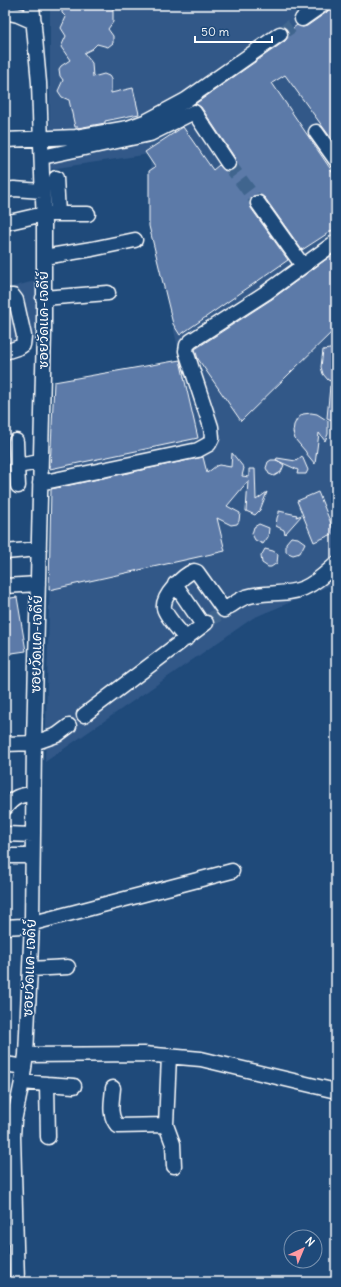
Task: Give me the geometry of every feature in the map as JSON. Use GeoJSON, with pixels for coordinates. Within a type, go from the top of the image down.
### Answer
{"type":"FeatureCollection","features":[{"type":"Feature","properties":{"kind":"street","name":"ซอยวัดแค-เจดีย์"},"geometry":{"type":"LineString","coordinates":[[17,1282],[10,1244],[9,1143],[25,1061],[30,969],[38,549],[44,332],[44,214],[42,157],[39,83],[32,5]]}},
{"type":"Feature","properties":{"kind":"street"},"geometry":{"type":"LineString","coordinates":[[304,13],[322,5]]}},
{"type":"Feature","properties":{"kind":"street"},"geometry":{"type":"LineString","coordinates":[[5,12],[18,15],[34,22]]}},
{"type":"Feature","properties":{"kind":"street"},"geometry":{"type":"LineString","coordinates":[[5,140],[76,137],[128,128],[147,121],[186,100],[280,34]]}},
{"type":"Feature","properties":{"kind":"street"},"geometry":{"type":"LineString","coordinates":[[42,157],[150,134],[194,112],[228,162]]}},
{"type":"Feature","properties":{"kind":"street"},"geometry":{"type":"LineString","coordinates":[[316,132],[336,160]]}},
{"type":"Feature","properties":{"kind":"street"},"geometry":{"type":"LineString","coordinates":[[56,178],[58,214]]}},
{"type":"Feature","properties":{"kind":"street"},"geometry":{"type":"LineString","coordinates":[[5,190],[42,191]]}},
{"type":"Feature","properties":{"kind":"street"},"geometry":{"type":"LineString","coordinates":[[258,203],[303,266]]}},
{"type":"Feature","properties":{"kind":"street"},"geometry":{"type":"LineString","coordinates":[[5,223],[44,214],[88,214]]}},
{"type":"Feature","properties":{"kind":"street"},"geometry":{"type":"LineString","coordinates":[[44,256],[77,252],[135,240]]}},
{"type":"Feature","properties":{"kind":"street"},"geometry":{"type":"LineString","coordinates":[[40,483],[198,450],[209,444],[212,438],[211,427],[186,351],[188,345],[191,341],[267,292],[336,242]]}},
{"type":"Feature","properties":{"kind":"street"},"geometry":{"type":"LineString","coordinates":[[43,298],[108,293]]}},
{"type":"Feature","properties":{"kind":"street"},"geometry":{"type":"LineString","coordinates":[[5,296],[13,296],[16,300],[24,336],[20,347],[5,352]]}},
{"type":"Feature","properties":{"kind":"street"},"geometry":{"type":"LineString","coordinates":[[24,336],[44,332]]}},
{"type":"Feature","properties":{"kind":"street"},"geometry":{"type":"LineString","coordinates":[[16,441],[18,486]]}},
{"type":"Feature","properties":{"kind":"street"},"geometry":{"type":"LineString","coordinates":[[17,466],[40,462]]}},
{"type":"Feature","properties":{"kind":"street"},"geometry":{"type":"LineString","coordinates":[[5,552],[38,549]]}},
{"type":"Feature","properties":{"kind":"street"},"geometry":{"type":"LineString","coordinates":[[186,639],[167,614],[164,608],[164,602],[175,584],[194,570],[227,608],[245,597],[304,588],[336,564]]}},
{"type":"Feature","properties":{"kind":"street"},"geometry":{"type":"LineString","coordinates":[[5,586],[38,584]]}},
{"type":"Feature","properties":{"kind":"street"},"geometry":{"type":"LineString","coordinates":[[84,715],[204,624],[175,584]]}},
{"type":"Feature","properties":{"kind":"street"},"geometry":{"type":"LineString","coordinates":[[5,744],[34,743],[57,735],[69,726]]}},
{"type":"Feature","properties":{"kind":"street"},"geometry":{"type":"LineString","coordinates":[[5,808],[21,794],[33,794]]}},
{"type":"Feature","properties":{"kind":"street"},"geometry":{"type":"LineString","coordinates":[[5,834],[33,835]]}},
{"type":"Feature","properties":{"kind":"street"},"geometry":{"type":"LineString","coordinates":[[5,856],[32,856]]}},
{"type":"Feature","properties":{"kind":"street"},"geometry":{"type":"LineString","coordinates":[[5,927],[22,926],[32,922],[232,870]]}},
{"type":"Feature","properties":{"kind":"street"},"geometry":{"type":"LineString","coordinates":[[30,969],[68,967]]}},
{"type":"Feature","properties":{"kind":"street"},"geometry":{"type":"LineString","coordinates":[[5,1064],[25,1061],[144,1054],[169,1056],[201,1059],[225,1064],[336,1091]]}},
{"type":"Feature","properties":{"kind":"street"},"geometry":{"type":"LineString","coordinates":[[169,1056],[166,1125],[174,1144],[174,1166]]}},
{"type":"Feature","properties":{"kind":"street"},"geometry":{"type":"LineString","coordinates":[[22,1082],[74,1086]]}},
{"type":"Feature","properties":{"kind":"street"},"geometry":{"type":"LineString","coordinates":[[47,1084],[48,1136]]}},
{"type":"Feature","properties":{"kind":"street"},"geometry":{"type":"LineString","coordinates":[[113,1088],[111,1112],[113,1121],[118,1126],[166,1125]]}},
{"type":"Feature","properties":{"kind":"shaded area"},"geometry":{"type":"Polygon","coordinates":[[[50,5],[336,5],[336,583],[253,618],[45,762],[52,492],[53,385],[181,360],[152,238],[150,154],[50,169],[50,5]]]}},
{"type":"Feature","properties":{"kind":"shaded area"},"geometry":{"type":"Polygon","coordinates":[[[38,280],[34,344],[5,353],[5,289],[38,280]]]}},
{"type":"Feature","properties":{"kind":"building"},"geometry":{"type":"Polygon","coordinates":[[[62,5],[113,5],[113,22],[108,29],[113,36],[113,43],[108,47],[97,44],[92,49],[84,53],[92,63],[93,77],[104,74],[109,76],[111,79],[111,93],[133,88],[139,114],[105,121],[105,123],[78,128],[75,127],[69,100],[62,97],[58,91],[63,80],[60,76],[59,69],[70,60],[61,47],[66,36],[61,28],[66,17],[62,13],[62,5]]]}},
{"type":"Feature","properties":{"kind":"building"},"geometry":{"type":"Polygon","coordinates":[[[330,5],[336,5],[336,145],[285,75],[272,83],[336,177],[336,228],[302,250],[265,198],[261,195],[253,196],[250,200],[251,208],[288,260],[180,335],[173,324],[149,226],[149,171],[155,167],[145,152],[183,127],[213,170],[219,165],[225,171],[233,170],[236,163],[235,158],[201,107],[195,104],[285,41],[288,37],[288,32],[297,25],[302,27],[307,26],[327,12],[330,5]]]}},
{"type":"Feature","properties":{"kind":"building"},"geometry":{"type":"Polygon","coordinates":[[[336,252],[336,328],[241,421],[198,359],[195,349],[272,299],[336,252]]]}},
{"type":"Feature","properties":{"kind":"building"},"geometry":{"type":"Polygon","coordinates":[[[336,348],[336,383],[328,380],[323,374],[321,367],[323,350],[336,348]]]}},
{"type":"Feature","properties":{"kind":"building"},"geometry":{"type":"Polygon","coordinates":[[[180,360],[198,438],[50,469],[54,382],[180,360]]]}},
{"type":"Feature","properties":{"kind":"building"},"geometry":{"type":"Polygon","coordinates":[[[330,386],[336,386],[336,422],[327,418],[330,386]]]}},
{"type":"Feature","properties":{"kind":"building"},"geometry":{"type":"Polygon","coordinates":[[[303,414],[317,414],[328,421],[328,434],[325,441],[319,433],[315,464],[295,439],[293,432],[297,419],[303,414]]]}},
{"type":"Feature","properties":{"kind":"building"},"geometry":{"type":"Polygon","coordinates":[[[232,453],[244,468],[242,476],[249,477],[249,469],[255,469],[256,500],[267,492],[260,510],[255,515],[246,511],[248,481],[227,506],[240,513],[237,524],[231,525],[217,518],[225,551],[49,590],[51,489],[203,457],[207,473],[219,465],[231,467],[232,453]]]}},
{"type":"Feature","properties":{"kind":"building"},"geometry":{"type":"Polygon","coordinates":[[[302,456],[308,470],[306,474],[297,474],[298,470],[276,460],[277,458],[296,461],[302,456]]]}},
{"type":"Feature","properties":{"kind":"building"},"geometry":{"type":"Polygon","coordinates":[[[271,460],[277,460],[284,465],[281,472],[274,476],[269,474],[266,468],[268,462],[271,460]]]}},
{"type":"Feature","properties":{"kind":"building"},"geometry":{"type":"Polygon","coordinates":[[[318,492],[335,533],[314,542],[297,501],[318,492]]]}},
{"type":"Feature","properties":{"kind":"building"},"geometry":{"type":"Polygon","coordinates":[[[279,511],[297,515],[296,517],[302,515],[285,534],[284,530],[276,526],[279,511]]]}},
{"type":"Feature","properties":{"kind":"building"},"geometry":{"type":"Polygon","coordinates":[[[259,524],[269,528],[268,537],[263,544],[255,540],[252,534],[254,527],[259,524]]]}},
{"type":"Feature","properties":{"kind":"building"},"geometry":{"type":"Polygon","coordinates":[[[291,537],[298,538],[305,543],[300,553],[293,555],[286,552],[286,543],[291,537]]]}},
{"type":"Feature","properties":{"kind":"building"},"geometry":{"type":"Polygon","coordinates":[[[265,549],[278,554],[277,563],[271,567],[268,567],[262,563],[261,556],[265,549]]]}},
{"type":"Feature","properties":{"kind":"building"},"geometry":{"type":"Polygon","coordinates":[[[17,597],[26,651],[5,654],[5,599],[17,597]]]}},
{"type":"Feature","properties":{"kind":"tunnel"},"geometry":{"type":"LineString","coordinates":[[280,34],[302,19]]}},
{"type":"Feature","properties":{"kind":"tunnel"},"geometry":{"type":"LineString","coordinates":[[228,163],[258,203]]}},
{"type":"Feature","properties":{"kind":"tunnel"},"geometry":{"type":"LineString","coordinates":[[206,623],[230,606]]}}]}
